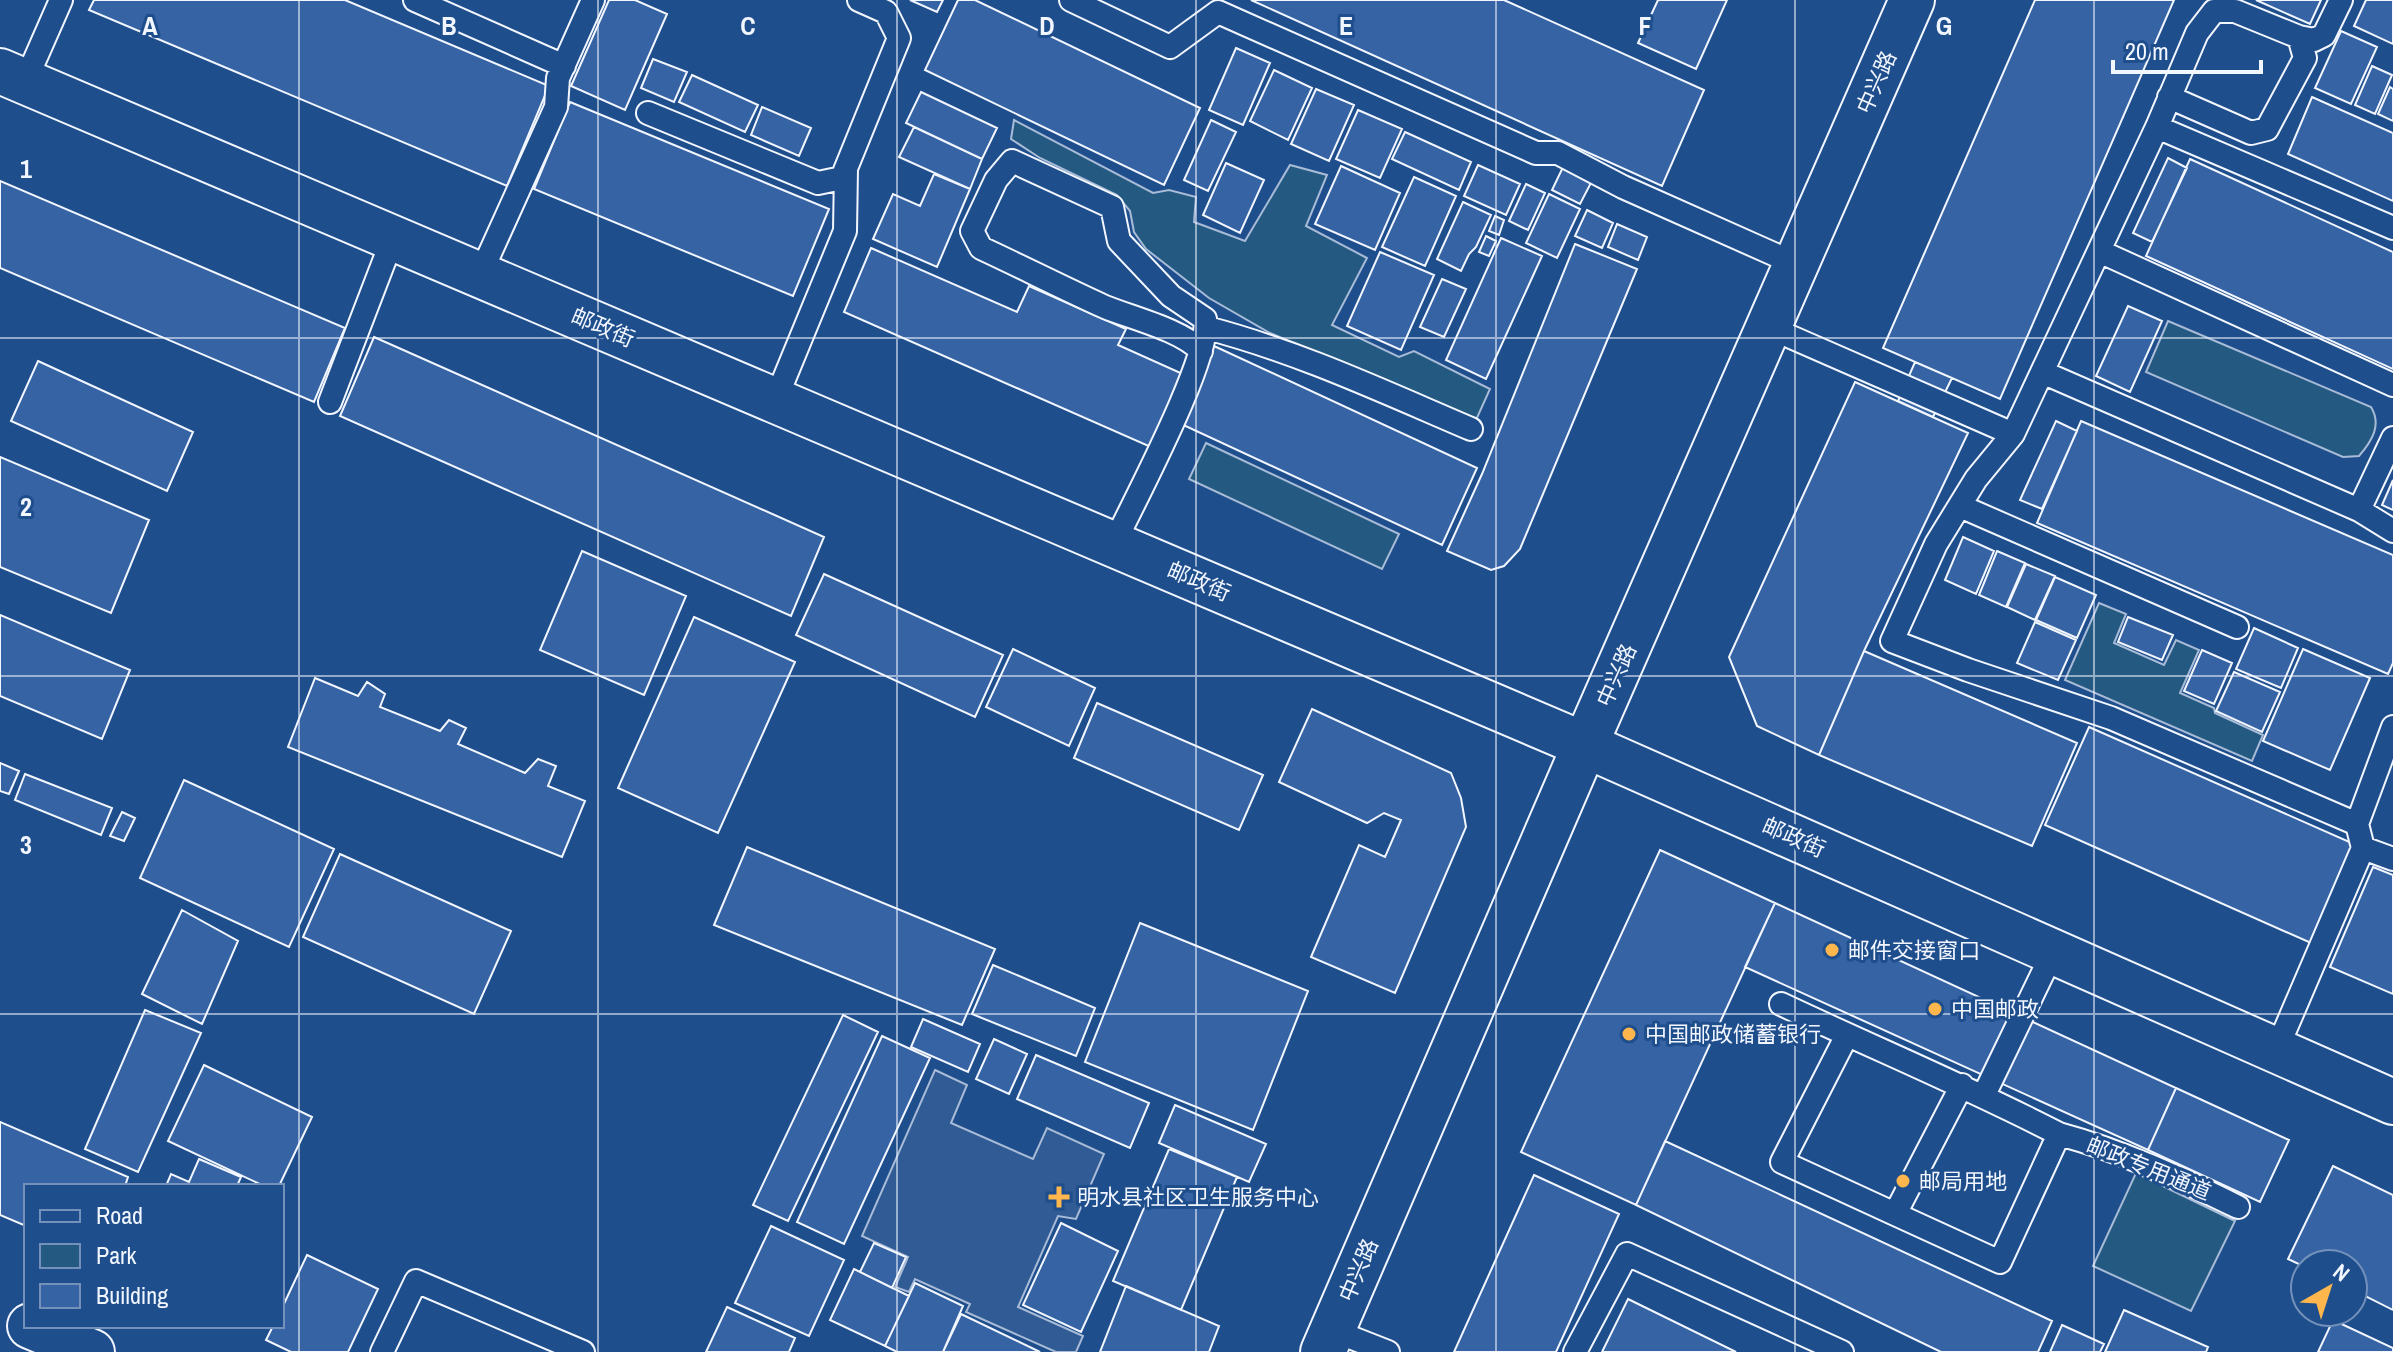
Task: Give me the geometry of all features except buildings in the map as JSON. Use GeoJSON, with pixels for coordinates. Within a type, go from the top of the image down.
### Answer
{"type":"FeatureCollection","features":[{"type":"Feature","properties":{"kind":"street","name":"中兴路"},"geometry":{"type":"LineString","coordinates":[[1327,1341],[1912,0]]}},
{"type":"Feature","properties":{"kind":"street","name":"邮政街"},"geometry":{"type":"LineString","coordinates":[[12,77],[1585,745],[2393,1102]]}},
{"type":"Feature","properties":{"kind":"street"},"geometry":{"type":"LineString","coordinates":[[0,1314],[24,1323]]}},
{"type":"Feature","properties":{"kind":"street"},"geometry":{"type":"LineString","coordinates":[[35,1328],[92,1352]]}},
{"type":"Feature","properties":{"kind":"lane"},"geometry":{"type":"LineString","coordinates":[[12,77],[61,0]]}},
{"type":"Feature","properties":{"kind":"lane"},"geometry":{"type":"LineString","coordinates":[[415,0],[564,66]]}},
{"type":"Feature","properties":{"kind":"lane"},"geometry":{"type":"LineString","coordinates":[[480,275],[556,107],[558,78],[593,0]]}},
{"type":"Feature","properties":{"kind":"lane"},"geometry":{"type":"LineString","coordinates":[[648,113],[818,183],[842,178],[899,38],[886,12],[859,0]]}},
{"type":"Feature","properties":{"kind":"lane"},"geometry":{"type":"LineString","coordinates":[[1071,0],[1170,47],[1218,12],[1536,153],[1558,153],[1623,187],[1796,264]]}},
{"type":"Feature","properties":{"kind":"lane"},"geometry":{"type":"LineString","coordinates":[[2341,0],[2324,35],[2314,40],[2235,11],[2214,11],[2197,33],[2157,127],[2013,434],[1976,479],[1936,544],[1892,641],[2111,718],[2357,824]]}},
{"type":"Feature","properties":{"kind":"lane"},"geometry":{"type":"LineString","coordinates":[[2169,97],[2251,133],[2267,129],[2305,58],[2299,37]]}},
{"type":"Feature","properties":{"kind":"lane"},"geometry":{"type":"LineString","coordinates":[[2157,127],[2393,228]]}},
{"type":"Feature","properties":{"kind":"lane"},"geometry":{"type":"LineString","coordinates":[[1114,544],[1191,381],[1201,351],[1207,328],[1205,319],[1171,296],[1119,241],[1112,207],[1012,161],[996,180],[972,231],[981,248],[1107,308],[1158,326],[1194,343],[1201,351]]}},
{"type":"Feature","properties":{"kind":"lane"},"geometry":{"type":"LineString","coordinates":[[775,401],[845,231],[846,169]]}},
{"type":"Feature","properties":{"kind":"lane"},"geometry":{"type":"LineString","coordinates":[[330,402],[393,238]]}},
{"type":"Feature","properties":{"kind":"lane"},"geometry":{"type":"LineString","coordinates":[[2099,251],[2393,385]]}},
{"type":"Feature","properties":{"kind":"lane"},"geometry":{"type":"LineString","coordinates":[[1768,327],[2013,434]]}},
{"type":"Feature","properties":{"kind":"lane"},"geometry":{"type":"LineString","coordinates":[[1207,328],[1312,361],[1471,429]]}},
{"type":"Feature","properties":{"kind":"lane"},"geometry":{"type":"LineString","coordinates":[[2042,372],[2359,510],[2393,531]]}},
{"type":"Feature","properties":{"kind":"lane"},"geometry":{"type":"LineString","coordinates":[[2359,510],[2393,438]]}},
{"type":"Feature","properties":{"kind":"lane"},"geometry":{"type":"LineString","coordinates":[[1960,506],[2237,627]]}},
{"type":"Feature","properties":{"kind":"lane"},"geometry":{"type":"LineString","coordinates":[[2276,1051],[2363,848],[2357,824],[2393,727]]}},
{"type":"Feature","properties":{"kind":"lane"},"geometry":{"type":"LineString","coordinates":[[2363,848],[2393,859]]}},
{"type":"Feature","properties":{"kind":"lane"},"geometry":{"type":"LineString","coordinates":[[1984,1095],[2053,952]]}},
{"type":"Feature","properties":{"kind":"lane","name":"邮政专用通道"},"geometry":{"type":"LineString","coordinates":[[1781,1004],[1984,1095],[2059,1134],[2158,1167],[2238,1207]]}},
{"type":"Feature","properties":{"kind":"lane","name":"邮政专用通道"},"geometry":{"type":"LineString","coordinates":[[1847,1035],[1782,1162],[2000,1262],[2059,1134]]}},
{"type":"Feature","properties":{"kind":"lane"},"geometry":{"type":"LineString","coordinates":[[1895,1214],[1962,1085]]}},
{"type":"Feature","properties":{"kind":"lane"},"geometry":{"type":"LineString","coordinates":[[1575,1352],[1627,1254],[1842,1352]]}},
{"type":"Feature","properties":{"kind":"lane"},"geometry":{"type":"LineString","coordinates":[[382,1352],[416,1281],[583,1352]]}},
{"type":"Feature","properties":{"kind":"lane"},"geometry":{"type":"LineString","coordinates":[[1327,1341],[1388,1352]]}},
{"type":"Feature","properties":{"kind":"green space"},"geometry":{"type":"Polygon","coordinates":[[[1014,120],[1153,193],[1169,190],[1196,197],[1194,222],[1245,241],[1290,165],[1327,175],[1306,226],[1367,258],[1332,325],[1399,357],[1414,351],[1490,389],[1476,420],[1270,333],[1209,298],[1146,249],[1134,232],[1130,211],[1117,195],[1040,158],[1011,139],[1014,120]]]}},
{"type":"Feature","properties":{"kind":"green space"},"geometry":{"type":"Polygon","coordinates":[[[2168,321],[2371,407],[2376,420],[2368,445],[2359,456],[2343,457],[2146,372],[2168,321]]]}},
{"type":"Feature","properties":{"kind":"green space"},"geometry":{"type":"Polygon","coordinates":[[[1206,443],[1399,534],[1382,569],[1189,479],[1206,443]]]}},
{"type":"Feature","properties":{"kind":"green space"},"geometry":{"type":"Polygon","coordinates":[[[2099,603],[2126,614],[2114,643],[2164,665],[2176,640],[2199,650],[2180,693],[2263,735],[2252,761],[2065,680],[2099,603]]]}},
{"type":"Feature","properties":{"kind":"green space"},"geometry":{"type":"Polygon","coordinates":[[[2136,1173],[2235,1221],[2191,1311],[2093,1266],[2136,1173]]]}},
{"type":"Feature","properties":{"kind":"shaded area"},"geometry":{"type":"Polygon","coordinates":[[[935,1070],[967,1085],[951,1123],[1033,1159],[1047,1128],[1104,1154],[1076,1219],[1058,1216],[1018,1307],[1083,1336],[1076,1352],[1056,1352],[966,1312],[970,1304],[915,1279],[909,1292],[895,1287],[908,1257],[862,1236],[935,1070]]]}},
{"type":"Feature","properties":{"kind":"place","name":"邮件交接窗口"},"geometry":{"type":"Point","coordinates":[1832,950]}},
{"type":"Feature","properties":{"kind":"place","name":"中国邮政"},"geometry":{"type":"Point","coordinates":[1935,1009]}},
{"type":"Feature","properties":{"kind":"place","name":"中国邮政储蓄银行"},"geometry":{"type":"Point","coordinates":[1629,1034]}},
{"type":"Feature","properties":{"kind":"place","name":"邮局用地"},"geometry":{"type":"Point","coordinates":[1903,1181]}},
{"type":"Feature","properties":{"kind":"place","name":"明水县社区卫生服务中心"},"geometry":{"type":"Point","coordinates":[1059,1197]}}]}
